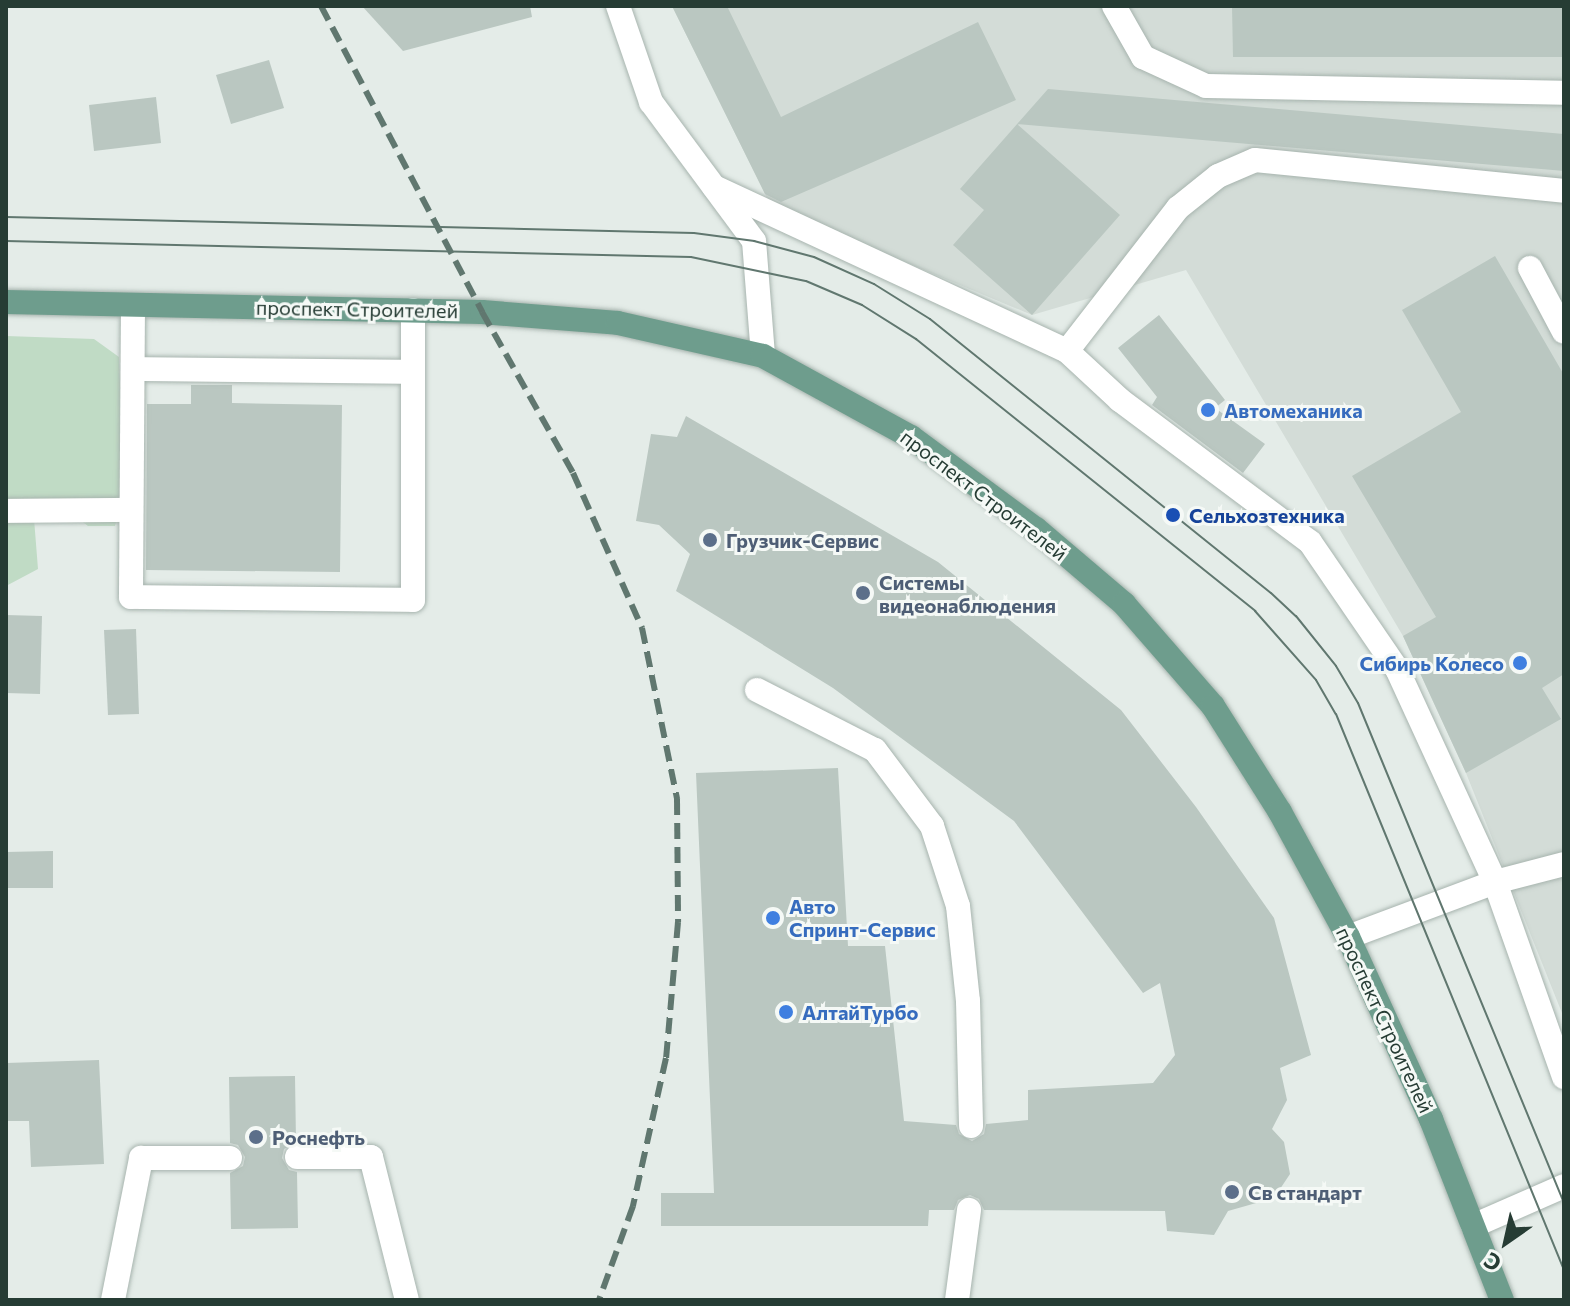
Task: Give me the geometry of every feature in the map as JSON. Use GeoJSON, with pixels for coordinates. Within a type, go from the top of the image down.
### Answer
{"type":"FeatureCollection","features":[{"type":"Feature","properties":{"kind":"main road","name":"проспект Строителей"},"geometry":{"type":"LineString","coordinates":[[6,302],[413,310],[543,315],[618,323],[763,356],[911,437],[1036,529],[1124,604],[1213,706],[1280,812],[1348,937],[1431,1119],[1502,1300]]}},
{"type":"Feature","properties":{"kind":"lane"},"geometry":{"type":"LineString","coordinates":[[1114,6],[1143,57],[1206,86],[1564,93]]}},
{"type":"Feature","properties":{"kind":"lane"},"geometry":{"type":"LineString","coordinates":[[623,8],[651,102],[754,241],[763,356]]}},
{"type":"Feature","properties":{"kind":"lane"},"geometry":{"type":"LineString","coordinates":[[1067,351],[1178,208],[1218,176],[1255,160],[1564,191]]}},
{"type":"Feature","properties":{"kind":"lane"},"geometry":{"type":"LineString","coordinates":[[714,187],[1067,351],[1120,400],[1310,542],[1397,669],[1495,882],[1564,1077]]}},
{"type":"Feature","properties":{"kind":"lane"},"geometry":{"type":"LineString","coordinates":[[1530,268],[1564,332]]}},
{"type":"Feature","properties":{"kind":"lane"},"geometry":{"type":"LineString","coordinates":[[133,305],[131,597],[413,600],[413,310]]}},
{"type":"Feature","properties":{"kind":"lane"},"geometry":{"type":"LineString","coordinates":[[133,369],[413,372]]}},
{"type":"Feature","properties":{"kind":"lane"},"geometry":{"type":"LineString","coordinates":[[6,511],[131,510]]}},
{"type":"Feature","properties":{"kind":"lane"},"geometry":{"type":"LineString","coordinates":[[757,690],[875,750],[932,826],[958,906],[968,1001],[971,1126]]}},
{"type":"Feature","properties":{"kind":"lane"},"geometry":{"type":"LineString","coordinates":[[1348,937],[1495,882],[1564,864]]}},
{"type":"Feature","properties":{"kind":"lane"},"geometry":{"type":"LineString","coordinates":[[297,1157],[371,1157],[407,1300]]}},
{"type":"Feature","properties":{"kind":"lane"},"geometry":{"type":"LineString","coordinates":[[113,1300],[141,1158],[230,1158]]}},
{"type":"Feature","properties":{"kind":"lane"},"geometry":{"type":"LineString","coordinates":[[1473,1226],[1564,1186]]}},
{"type":"Feature","properties":{"kind":"lane"},"geometry":{"type":"LineString","coordinates":[[957,1300],[969,1210]]}},
{"type":"Feature","properties":{"kind":"shaded area"},"geometry":{"type":"Polygon","coordinates":[[[672,6],[1564,6],[1564,1018],[1466,773],[1403,636],[1186,270],[1032,315],[771,206],[672,6]]]}},
{"type":"Feature","properties":{"kind":"green space"},"geometry":{"type":"Polygon","coordinates":[[[6,336],[94,339],[119,357],[124,491],[115,526],[88,526],[57,502],[33,506],[38,569],[6,586],[6,336]]]}},
{"type":"Feature","properties":{"kind":"building"},"geometry":{"type":"Polygon","coordinates":[[[362,6],[530,6],[532,17],[403,51],[362,6]]]}},
{"type":"Feature","properties":{"kind":"building"},"geometry":{"type":"Polygon","coordinates":[[[672,6],[727,6],[781,117],[978,22],[1016,100],[781,202],[765,194],[672,6]]]}},
{"type":"Feature","properties":{"kind":"building"},"geometry":{"type":"Polygon","coordinates":[[[1232,6],[1564,6],[1564,57],[1233,57],[1232,6]]]}},
{"type":"Feature","properties":{"kind":"building"},"geometry":{"type":"Polygon","coordinates":[[[269,60],[284,108],[231,124],[216,75],[269,60]]]}},
{"type":"Feature","properties":{"kind":"building"},"geometry":{"type":"Polygon","coordinates":[[[1048,89],[1564,134],[1564,171],[1017,124],[1048,89]]]}},
{"type":"Feature","properties":{"kind":"building"},"geometry":{"type":"Polygon","coordinates":[[[156,97],[161,143],[94,151],[89,105],[156,97]]]}},
{"type":"Feature","properties":{"kind":"building"},"geometry":{"type":"Polygon","coordinates":[[[1017,124],[1120,215],[1032,315],[953,245],[984,210],[960,189],[1017,124]]]}},
{"type":"Feature","properties":{"kind":"building"},"geometry":{"type":"Polygon","coordinates":[[[1495,256],[1564,375],[1564,674],[1542,688],[1561,719],[1466,773],[1403,636],[1436,617],[1352,476],[1461,412],[1402,310],[1495,256]]]}},
{"type":"Feature","properties":{"kind":"building"},"geometry":{"type":"Polygon","coordinates":[[[1159,315],[1225,400],[1215,408],[1265,444],[1243,473],[1152,405],[1157,397],[1118,348],[1159,315]]]}},
{"type":"Feature","properties":{"kind":"building"},"geometry":{"type":"Polygon","coordinates":[[[191,385],[232,385],[232,403],[342,405],[340,572],[146,570],[147,404],[191,404],[191,385]]]}},
{"type":"Feature","properties":{"kind":"building"},"geometry":{"type":"Polygon","coordinates":[[[686,416],[938,562],[1121,710],[1196,807],[1274,918],[1311,1055],[1280,1068],[1287,1100],[1272,1129],[1284,1142],[1290,1174],[1274,1198],[1228,1211],[1214,1235],[1167,1231],[1165,1211],[984,1210],[979,1199],[970,1195],[958,1200],[954,1210],[929,1210],[928,1226],[661,1226],[661,1193],[714,1193],[696,773],[838,768],[848,946],[885,946],[904,1121],[956,1125],[959,1134],[972,1141],[984,1134],[986,1124],[1028,1120],[1028,1090],[1153,1083],[1175,1055],[1160,983],[1143,993],[1014,821],[833,688],[676,591],[690,554],[659,525],[636,521],[651,434],[677,437],[686,416]]]}},
{"type":"Feature","properties":{"kind":"building"},"geometry":{"type":"Polygon","coordinates":[[[6,615],[42,616],[40,694],[6,693],[6,615]]]}},
{"type":"Feature","properties":{"kind":"building"},"geometry":{"type":"Polygon","coordinates":[[[136,629],[139,714],[108,715],[104,630],[136,629]]]}},
{"type":"Feature","properties":{"kind":"building"},"geometry":{"type":"Polygon","coordinates":[[[53,851],[53,888],[6,888],[6,852],[53,851]]]}},
{"type":"Feature","properties":{"kind":"building"},"geometry":{"type":"Polygon","coordinates":[[[99,1060],[104,1164],[31,1167],[29,1121],[6,1121],[6,1063],[99,1060]]]}},
{"type":"Feature","properties":{"kind":"building"},"geometry":{"type":"Polygon","coordinates":[[[295,1076],[296,1142],[284,1149],[282,1158],[289,1170],[297,1172],[298,1228],[231,1229],[230,1173],[243,1166],[245,1157],[238,1145],[230,1143],[229,1077],[295,1076]]]}},
{"type":"Feature","properties":{"kind":"tram line"},"geometry":{"type":"LineString","coordinates":[[6,217],[694,233],[754,241],[814,257],[874,284],[930,319],[1271,593],[1296,616],[1336,666],[1358,703],[1564,1203]]}},
{"type":"Feature","properties":{"kind":"tram line"},"geometry":{"type":"LineString","coordinates":[[6,241],[691,257],[806,281],[862,305],[916,339],[1255,611],[1316,680],[1336,714],[1564,1270]]}},
{"type":"Feature","properties":{"kind":"railway"},"geometry":{"type":"LineString","coordinates":[[321,6],[482,312],[573,473],[642,628],[677,799],[678,922],[666,1058],[633,1206],[599,1300]]}},
{"type":"Feature","properties":{"kind":"place","name":"Автомеханика"},"geometry":{"type":"Point","coordinates":[1208,410]}},
{"type":"Feature","properties":{"kind":"place","name":"Сельхозтехника"},"geometry":{"type":"Point","coordinates":[1173,515]}},
{"type":"Feature","properties":{"kind":"place","name":"Грузчик-Сервис"},"geometry":{"type":"Point","coordinates":[710,540]}},
{"type":"Feature","properties":{"kind":"place","name":"Системы видеонаблюдения"},"geometry":{"type":"Point","coordinates":[863,593]}},
{"type":"Feature","properties":{"kind":"place","name":"Сибирь Колесо"},"geometry":{"type":"Point","coordinates":[1520,663]}},
{"type":"Feature","properties":{"kind":"place","name":"Авто Спринт-Сервис"},"geometry":{"type":"Point","coordinates":[773,918]}},
{"type":"Feature","properties":{"kind":"place","name":"АлтайТурбо"},"geometry":{"type":"Point","coordinates":[786,1012]}},
{"type":"Feature","properties":{"kind":"place","name":"Роснефть"},"geometry":{"type":"Point","coordinates":[256,1137]}},
{"type":"Feature","properties":{"kind":"place","name":"Св стандарт"},"geometry":{"type":"Point","coordinates":[1232,1192]}}]}
